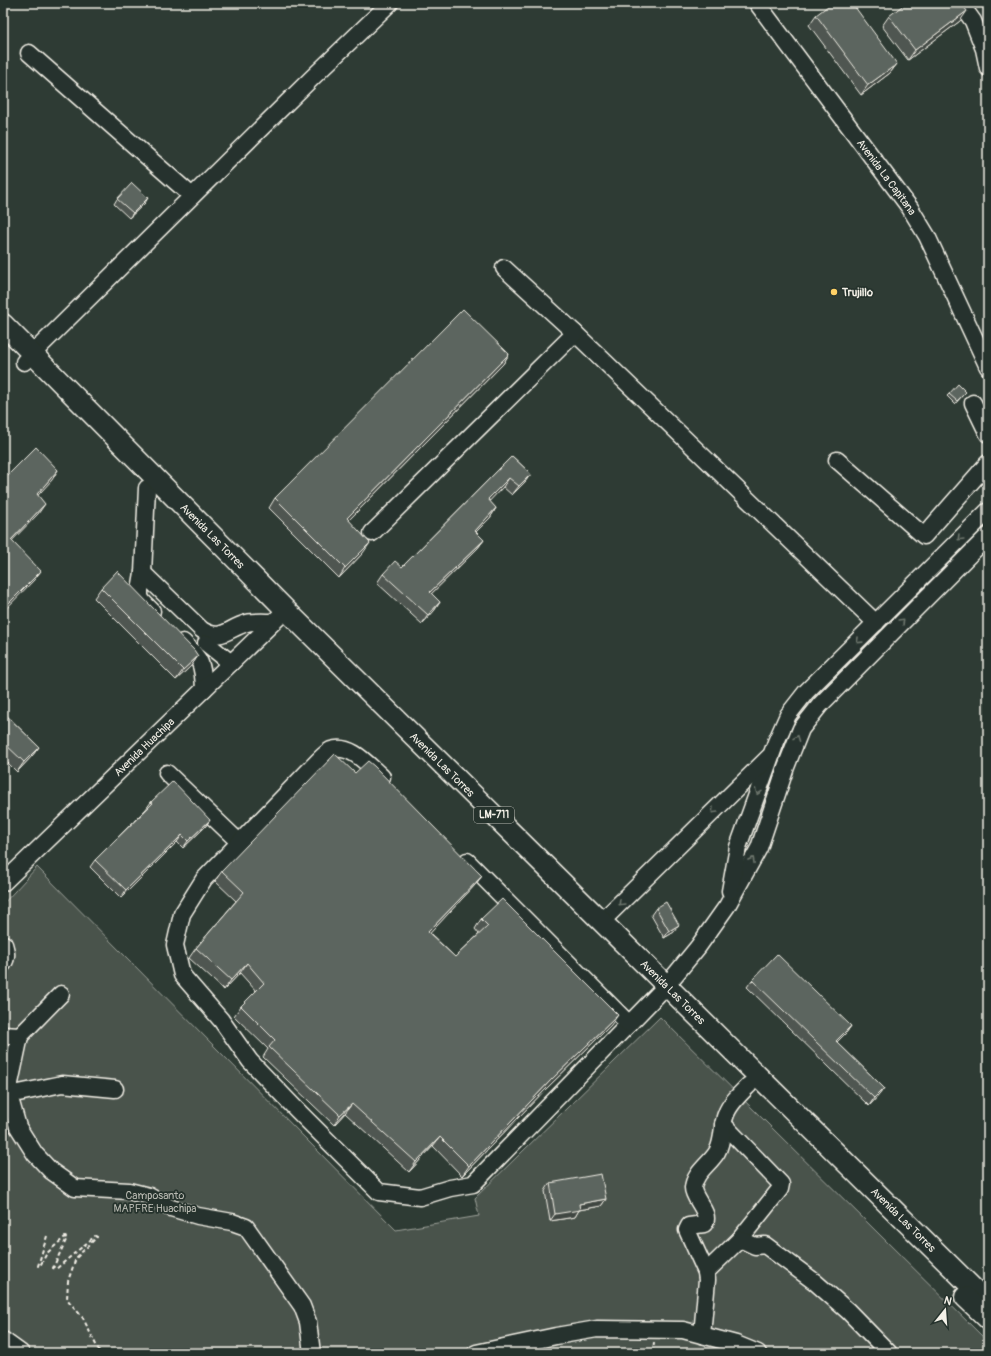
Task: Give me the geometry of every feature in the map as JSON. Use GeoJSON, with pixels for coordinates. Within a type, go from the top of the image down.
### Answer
{"type":"FeatureCollection","features":[{"type":"Feature","properties":{"kind":"main road","name":"Avenida Las Torres"},"geometry":{"type":"LineString","coordinates":[[3,324],[28,358],[147,488],[662,991],[988,1303]]}},
{"type":"Feature","properties":{"kind":"main road","name":"Avenida Las Torres"},"geometry":{"type":"LineString","coordinates":[[3,341],[28,358],[278,617],[601,922],[662,991],[749,1085],[988,1319]]}},
{"type":"Feature","properties":{"kind":"street"},"geometry":{"type":"LineString","coordinates":[[28,358],[390,3]]}},
{"type":"Feature","properties":{"kind":"street","name":"Avenida La Capitana"},"geometry":{"type":"LineString","coordinates":[[757,3],[910,208],[927,236],[988,367]]}},
{"type":"Feature","properties":{"kind":"street"},"geometry":{"type":"LineString","coordinates":[[960,3],[973,21],[984,49],[988,68]]}},
{"type":"Feature","properties":{"kind":"street"},"geometry":{"type":"LineString","coordinates":[[29,53],[192,196]]}},
{"type":"Feature","properties":{"kind":"street"},"geometry":{"type":"LineString","coordinates":[[504,268],[575,333],[876,623]]}},
{"type":"Feature","properties":{"kind":"street"},"geometry":{"type":"LineString","coordinates":[[372,533],[575,333]]}},
{"type":"Feature","properties":{"kind":"street"},"geometry":{"type":"LineString","coordinates":[[973,403],[988,434]]}},
{"type":"Feature","properties":{"kind":"street"},"geometry":{"type":"LineString","coordinates":[[837,460],[924,536],[988,463]]}},
{"type":"Feature","properties":{"kind":"street"},"geometry":{"type":"LineString","coordinates":[[147,488],[143,573],[140,596],[143,602],[195,654],[200,661],[203,670],[204,689]]}},
{"type":"Feature","properties":{"kind":"street"},"geometry":{"type":"LineString","coordinates":[[727,906],[738,847],[771,754],[788,715],[806,692],[988,511]]}},
{"type":"Feature","properties":{"kind":"street"},"geometry":{"type":"LineString","coordinates":[[395,788],[360,758],[344,749],[331,750],[319,760],[204,879],[182,914],[174,945],[182,975],[221,1020],[250,1061],[297,1110],[379,1192],[420,1197],[450,1188],[473,1184],[662,991],[698,947],[727,906],[759,848],[800,729],[820,705],[988,536]]}},
{"type":"Feature","properties":{"kind":"street"},"geometry":{"type":"LineString","coordinates":[[143,573],[202,630],[231,663]]}},
{"type":"Feature","properties":{"kind":"street"},"geometry":{"type":"LineString","coordinates":[[195,654],[210,639],[247,623],[278,617]]}},
{"type":"Feature","properties":{"kind":"street","name":"Avenida Huachipa"},"geometry":{"type":"LineString","coordinates":[[3,883],[278,617]]}},
{"type":"Feature","properties":{"kind":"street"},"geometry":{"type":"LineString","coordinates":[[601,922],[771,754]]}},
{"type":"Feature","properties":{"kind":"street"},"geometry":{"type":"LineString","coordinates":[[168,774],[239,842]]}},
{"type":"Feature","properties":{"kind":"street"},"geometry":{"type":"LineString","coordinates":[[455,848],[629,1024]]}},
{"type":"Feature","properties":{"kind":"street"},"geometry":{"type":"LineString","coordinates":[[3,964],[7,953],[4,944]]}},
{"type":"Feature","properties":{"kind":"street"},"geometry":{"type":"LineString","coordinates":[[61,994],[20,1036],[6,1098],[18,1126],[35,1154],[51,1171],[75,1188],[129,1191],[149,1196],[171,1208],[198,1216],[232,1222],[246,1227],[302,1306],[308,1322],[312,1353]]}},
{"type":"Feature","properties":{"kind":"street"},"geometry":{"type":"LineString","coordinates":[[3,1035],[20,1036]]}},
{"type":"Feature","properties":{"kind":"street"},"geometry":{"type":"LineString","coordinates":[[6,1098],[62,1084],[115,1089]]}},
{"type":"Feature","properties":{"kind":"street"},"geometry":{"type":"LineString","coordinates":[[702,1335],[707,1280],[706,1272],[687,1230],[690,1226],[704,1224],[706,1222],[704,1211],[696,1198],[693,1188],[698,1174],[717,1152],[722,1139],[723,1124],[726,1113],[732,1103],[749,1085]]}},
{"type":"Feature","properties":{"kind":"street"},"geometry":{"type":"LineString","coordinates":[[706,1272],[740,1239],[780,1189],[781,1184],[723,1124]]}},
{"type":"Feature","properties":{"kind":"street"},"geometry":{"type":"LineString","coordinates":[[740,1239],[755,1246],[765,1245],[795,1267],[848,1311],[889,1353]]}},
{"type":"Feature","properties":{"kind":"street"},"geometry":{"type":"LineString","coordinates":[[476,1353],[596,1329],[683,1330],[702,1335],[732,1348],[758,1353]]}},
{"type":"Feature","properties":{"kind":"street"},"geometry":{"type":"LineString","coordinates":[[3,1340],[20,1353]]}},
{"type":"Feature","properties":{"kind":"path"},"geometry":{"type":"LineString","coordinates":[[47,1236],[38,1266],[40,1266],[47,1253],[65,1237],[67,1238],[53,1268],[56,1269],[95,1236],[97,1237],[76,1258],[68,1281],[67,1299],[83,1318],[100,1353]]}},
{"type":"Feature","properties":{"kind":"green space","name":"Camposanto MAPFRE Huachipa"},"geometry":{"type":"Polygon","coordinates":[[[37,867],[396,1230],[479,1216],[475,1198],[660,1017],[988,1342],[988,1353],[3,1353],[3,904],[37,867]]]}},
{"type":"Feature","properties":{"kind":"building"},"geometry":{"type":"Polygon","coordinates":[[[832,3],[852,3],[897,64],[868,85],[816,15],[832,3]]]}},
{"type":"Feature","properties":{"kind":"building"},"geometry":{"type":"Polygon","coordinates":[[[906,3],[961,3],[967,11],[915,50],[889,16],[906,3]]]}},
{"type":"Feature","properties":{"kind":"building"},"geometry":{"type":"Polygon","coordinates":[[[132,183],[148,198],[133,213],[117,199],[132,183]]]}},
{"type":"Feature","properties":{"kind":"building"},"geometry":{"type":"Polygon","coordinates":[[[463,309],[509,354],[347,518],[370,543],[345,568],[275,498],[463,309]]]}},
{"type":"Feature","properties":{"kind":"building"},"geometry":{"type":"Polygon","coordinates":[[[958,384],[966,392],[957,401],[949,394],[958,384]]]}},
{"type":"Feature","properties":{"kind":"building"},"geometry":{"type":"Polygon","coordinates":[[[36,447],[58,470],[37,494],[45,504],[11,540],[41,571],[3,609],[3,480],[36,447]]]}},
{"type":"Feature","properties":{"kind":"building"},"geometry":{"type":"Polygon","coordinates":[[[512,456],[531,474],[519,486],[509,478],[488,499],[496,508],[475,531],[484,540],[430,592],[440,602],[428,615],[383,574],[395,561],[402,567],[512,456]]]}},
{"type":"Feature","properties":{"kind":"building"},"geometry":{"type":"Polygon","coordinates":[[[117,571],[194,650],[198,656],[183,670],[101,588],[117,571]]]}},
{"type":"Feature","properties":{"kind":"building"},"geometry":{"type":"Polygon","coordinates":[[[3,712],[39,747],[24,762],[3,742],[3,712]]]}},
{"type":"Feature","properties":{"kind":"building"},"geometry":{"type":"Polygon","coordinates":[[[335,754],[355,773],[368,761],[482,876],[428,932],[455,957],[488,926],[481,919],[502,899],[618,1015],[551,1080],[469,1166],[440,1137],[416,1162],[352,1104],[340,1115],[269,1047],[275,1040],[241,1006],[264,983],[247,963],[231,980],[196,948],[244,892],[222,871],[335,754]]]}},
{"type":"Feature","properties":{"kind":"building"},"geometry":{"type":"Polygon","coordinates":[[[173,781],[210,820],[188,841],[182,835],[126,890],[95,860],[153,803],[151,802],[173,781]]]}},
{"type":"Feature","properties":{"kind":"building"},"geometry":{"type":"Polygon","coordinates":[[[666,902],[679,925],[669,931],[656,908],[666,902]]]}},
{"type":"Feature","properties":{"kind":"building"},"geometry":{"type":"Polygon","coordinates":[[[777,954],[851,1026],[836,1041],[884,1088],[874,1098],[752,980],[777,954]]]}},
{"type":"Feature","properties":{"kind":"building"},"geometry":{"type":"Polygon","coordinates":[[[601,1174],[606,1199],[579,1204],[580,1210],[555,1214],[550,1183],[601,1174]]]}},
{"type":"Feature","properties":{"kind":"place","name":"Trujillo"},"geometry":{"type":"Point","coordinates":[834,292]}}]}
